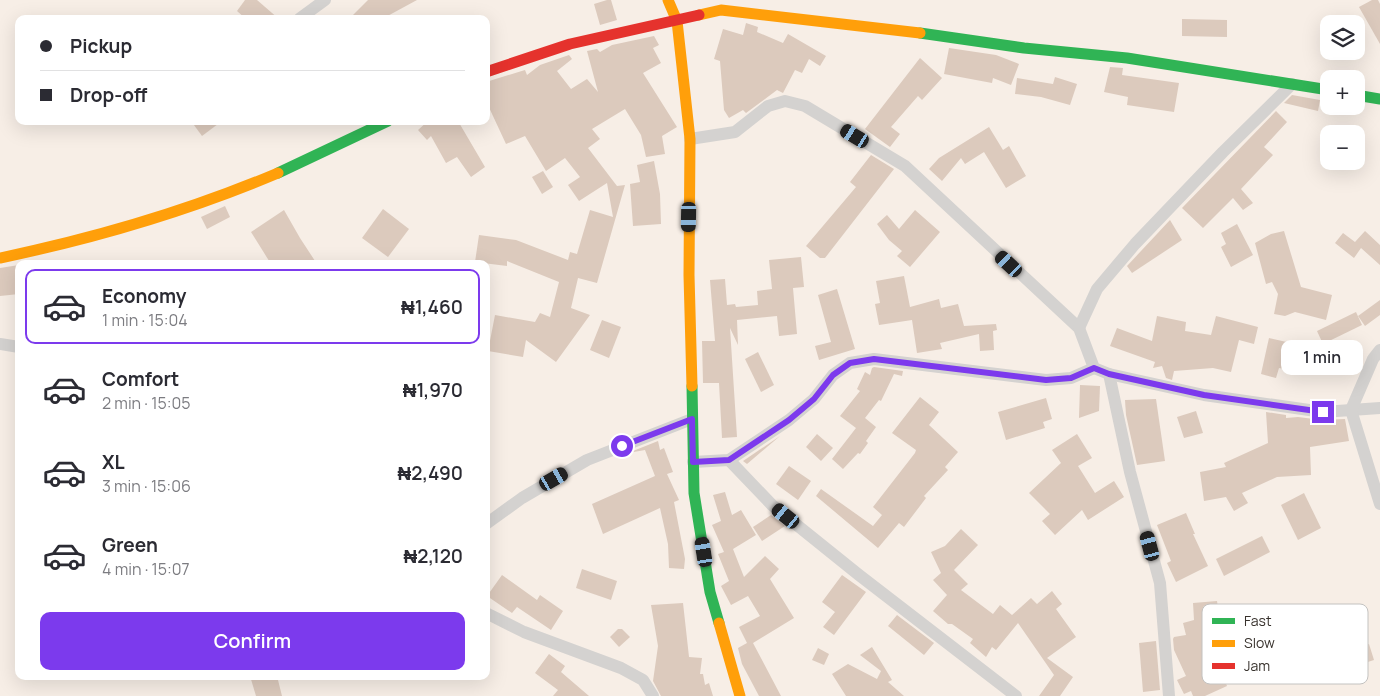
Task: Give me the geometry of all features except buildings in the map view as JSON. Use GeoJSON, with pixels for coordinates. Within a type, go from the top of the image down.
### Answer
{"type":"FeatureCollection","features":[{"type":"Feature","properties":{"kind":"street"},"geometry":{"type":"LineString","coordinates":[[304,15],[325,0]]}},
{"type":"Feature","properties":{"kind":"street"},"geometry":{"type":"LineString","coordinates":[[668,0],[677,21],[690,139],[688,275],[694,493],[710,592],[740,696]]}},
{"type":"Feature","properties":{"kind":"street"},"geometry":{"type":"LineString","coordinates":[[721,10],[734,0]]}},
{"type":"Feature","properties":{"kind":"street"},"geometry":{"type":"LineString","coordinates":[[490,71],[570,44],[721,10],[877,27],[1024,48],[1127,58],[1320,89]]}},
{"type":"Feature","properties":{"kind":"street"},"geometry":{"type":"LineString","coordinates":[[1079,328],[1097,290],[1135,244],[1223,152],[1292,84]]}},
{"type":"Feature","properties":{"kind":"street"},"geometry":{"type":"LineString","coordinates":[[1365,96],[1380,99]]}},
{"type":"Feature","properties":{"kind":"street"},"geometry":{"type":"LineString","coordinates":[[690,139],[735,132],[768,106],[785,100],[805,106],[905,166],[1079,328],[1094,368]]}},
{"type":"Feature","properties":{"kind":"street"},"geometry":{"type":"LineString","coordinates":[[0,258],[57,248],[218,199],[343,145],[380,125]]}},
{"type":"Feature","properties":{"kind":"street"},"geometry":{"type":"LineString","coordinates":[[0,344],[15,346]]}},
{"type":"Feature","properties":{"kind":"street"},"geometry":{"type":"LineString","coordinates":[[1380,350],[1373,359],[1351,410],[1380,504]]}},
{"type":"Feature","properties":{"kind":"street"},"geometry":{"type":"LineString","coordinates":[[693,462],[729,460],[789,420],[814,399],[833,375],[850,363],[874,359],[1046,380],[1071,378],[1094,368],[1109,374],[1204,395],[1323,412],[1380,408]]}},
{"type":"Feature","properties":{"kind":"street"},"geometry":{"type":"LineString","coordinates":[[1109,374],[1130,472],[1160,583],[1169,696]]}},
{"type":"Feature","properties":{"kind":"street"},"geometry":{"type":"LineString","coordinates":[[490,521],[522,498],[587,460],[692,419]]}},
{"type":"Feature","properties":{"kind":"street"},"geometry":{"type":"LineString","coordinates":[[729,460],[772,505],[859,576],[1016,696]]}},
{"type":"Feature","properties":{"kind":"street"},"geometry":{"type":"LineString","coordinates":[[490,614],[524,632],[621,668],[643,680],[653,696]]}},
{"type":"Feature","properties":{"kind":"traffic: fast"},"geometry":{"type":"LineString","coordinates":[[920,33],[1024,48],[1127,58],[1320,89]]}},
{"type":"Feature","properties":{"kind":"traffic: fast"},"geometry":{"type":"LineString","coordinates":[[1365,96],[1380,99]]}},
{"type":"Feature","properties":{"kind":"traffic: fast"},"geometry":{"type":"LineString","coordinates":[[278,173],[380,125]]}},
{"type":"Feature","properties":{"kind":"traffic: fast"},"geometry":{"type":"LineString","coordinates":[[692,386],[694,493],[710,592],[719,623]]}},
{"type":"Feature","properties":{"kind":"traffic: slow"},"geometry":{"type":"LineString","coordinates":[[668,0],[677,21],[690,139],[689,275],[692,386]]}},
{"type":"Feature","properties":{"kind":"traffic: slow"},"geometry":{"type":"LineString","coordinates":[[699,15],[721,10],[920,33]]}},
{"type":"Feature","properties":{"kind":"traffic: slow"},"geometry":{"type":"LineString","coordinates":[[0,258],[71,242],[141,222],[210,200],[278,173]]}},
{"type":"Feature","properties":{"kind":"traffic: slow"},"geometry":{"type":"LineString","coordinates":[[719,623],[740,696]]}},
{"type":"Feature","properties":{"kind":"traffic: jam"},"geometry":{"type":"LineString","coordinates":[[490,71],[570,44],[699,15]]}},
{"type":"Feature","properties":{"kind":"route"},"geometry":{"type":"LineString","coordinates":[[622,446],[692,419],[693,462],[729,460],[789,420],[814,399],[833,375],[850,363],[874,359],[1046,380],[1071,378],[1094,368],[1109,374],[1204,395],[1323,412]]}}]}
